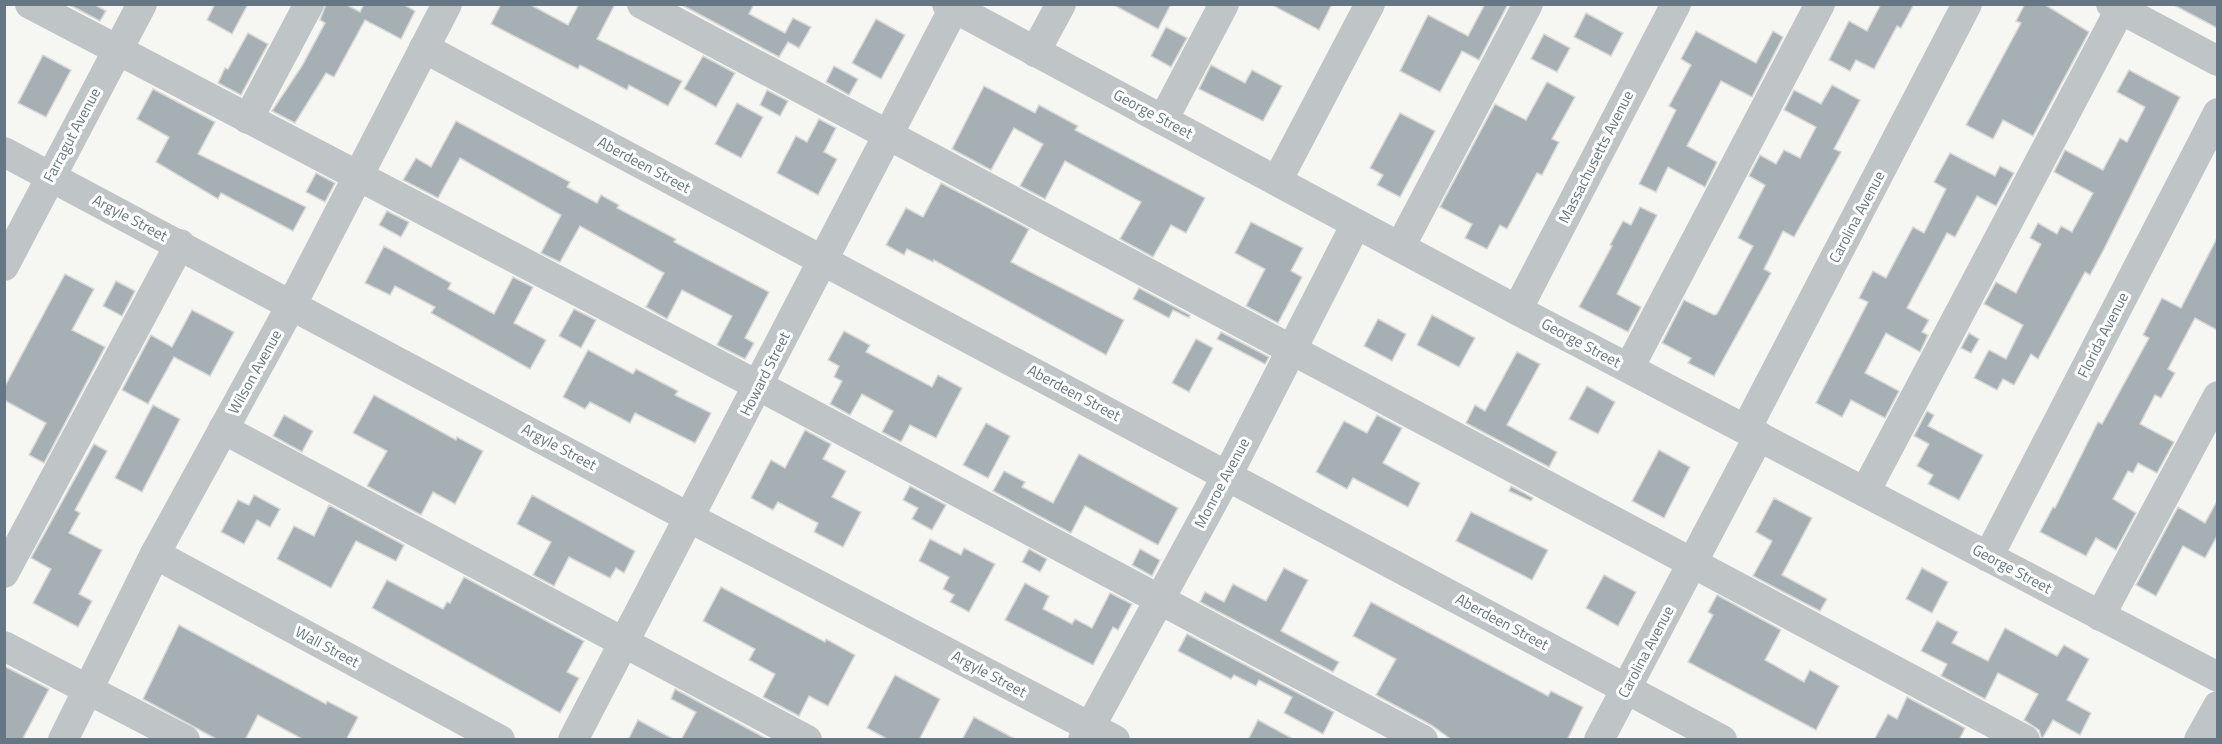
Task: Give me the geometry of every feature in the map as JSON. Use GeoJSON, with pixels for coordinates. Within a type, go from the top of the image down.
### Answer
{"type":"FeatureCollection","features":[{"type":"Feature","properties":{"kind":"street"},"geometry":{"type":"LineString","coordinates":[[30,4],[759,386],[1423,740]]}},
{"type":"Feature","properties":{"kind":"street","name":"Farragut Avenue"},"geometry":{"type":"LineString","coordinates":[[4,266],[142,4]]}},
{"type":"Feature","properties":{"kind":"street"},"geometry":{"type":"LineString","coordinates":[[248,119],[309,4]]}},
{"type":"Feature","properties":{"kind":"street","name":"Wilson Avenue"},"geometry":{"type":"LineString","coordinates":[[63,740],[155,554],[292,304],[447,4]]}},
{"type":"Feature","properties":{"kind":"street"},"geometry":{"type":"LineString","coordinates":[[642,4],[2025,740]]}},
{"type":"Feature","properties":{"kind":"street"},"geometry":{"type":"LineString","coordinates":[[1035,52],[1061,4]]}},
{"type":"Feature","properties":{"kind":"street"},"geometry":{"type":"LineString","coordinates":[[1164,120],[1224,4]]}},
{"type":"Feature","properties":{"kind":"street"},"geometry":{"type":"LineString","coordinates":[[1277,181],[1370,4]]}},
{"type":"Feature","properties":{"kind":"street"},"geometry":{"type":"LineString","coordinates":[[1400,248],[1528,4]]}},
{"type":"Feature","properties":{"kind":"street","name":"Massachusetts Avenue"},"geometry":{"type":"LineString","coordinates":[[1517,310],[1676,4]]}},
{"type":"Feature","properties":{"kind":"street"},"geometry":{"type":"LineString","coordinates":[[1629,368],[1820,4]]}},
{"type":"Feature","properties":{"kind":"street","name":"Carolina Avenue"},"geometry":{"type":"LineString","coordinates":[[1599,740],[1692,563],[1752,432],[1967,4]]}},
{"type":"Feature","properties":{"kind":"street","name":"Howard Street"},"geometry":{"type":"LineString","coordinates":[[573,740],[888,136],[951,6]]}},
{"type":"Feature","properties":{"kind":"street","name":"George Street"},"geometry":{"type":"LineString","coordinates":[[951,6],[1400,248],[2217,677]]}},
{"type":"Feature","properties":{"kind":"street"},"geometry":{"type":"LineString","coordinates":[[1865,492],[2118,6],[2217,61]]}},
{"type":"Feature","properties":{"kind":"street","name":"Aberdeen Street"},"geometry":{"type":"LineString","coordinates":[[424,48],[1227,474],[1722,740]]}},
{"type":"Feature","properties":{"kind":"street","name":"Florida Avenue"},"geometry":{"type":"LineString","coordinates":[[1988,557],[2217,113]]}},
{"type":"Feature","properties":{"kind":"street","name":"Argyle Street"},"geometry":{"type":"LineString","coordinates":[[4,152],[1096,735]]}},
{"type":"Feature","properties":{"kind":"street","name":"Monroe Avenue"},"geometry":{"type":"LineString","coordinates":[[1096,735],[1159,600],[1356,224]]}},
{"type":"Feature","properties":{"kind":"street"},"geometry":{"type":"LineString","coordinates":[[4,573],[180,244]]}},
{"type":"Feature","properties":{"kind":"street"},"geometry":{"type":"LineString","coordinates":[[2100,616],[2217,396]]}},
{"type":"Feature","properties":{"kind":"street"},"geometry":{"type":"LineString","coordinates":[[223,429],[807,740]]}},
{"type":"Feature","properties":{"kind":"street","name":"Wall Street"},"geometry":{"type":"LineString","coordinates":[[155,554],[500,740]]}},
{"type":"Feature","properties":{"kind":"street"},"geometry":{"type":"LineString","coordinates":[[4,646],[185,740]]}},
{"type":"Feature","properties":{"kind":"street"},"geometry":{"type":"LineString","coordinates":[[2199,740],[2217,706]]}},
{"type":"Feature","properties":{"kind":"building"},"geometry":{"type":"Polygon","coordinates":[[[68,4],[94,4],[106,11],[100,21],[68,4]]]}},
{"type":"Feature","properties":{"kind":"building"},"geometry":{"type":"Polygon","coordinates":[[[215,4],[248,4],[232,34],[207,20],[215,4]]]}},
{"type":"Feature","properties":{"kind":"building"},"geometry":{"type":"Polygon","coordinates":[[[326,4],[345,4],[360,12],[364,4],[403,4],[415,11],[401,39],[365,20],[334,77],[326,73],[295,123],[272,111],[302,66],[325,23],[320,20],[326,4]]]}},
{"type":"Feature","properties":{"kind":"building"},"geometry":{"type":"Polygon","coordinates":[[[501,4],[529,4],[568,25],[579,4],[615,4],[597,39],[682,81],[668,106],[629,85],[627,90],[580,65],[578,69],[491,24],[501,4]]]}},
{"type":"Feature","properties":{"kind":"building"},"geometry":{"type":"Polygon","coordinates":[[[680,4],[754,4],[749,14],[785,33],[793,18],[811,27],[799,48],[788,42],[779,57],[680,4]]]}},
{"type":"Feature","properties":{"kind":"building"},"geometry":{"type":"Polygon","coordinates":[[[1112,4],[1171,4],[1158,29],[1112,4]]]}},
{"type":"Feature","properties":{"kind":"building"},"geometry":{"type":"Polygon","coordinates":[[[1270,4],[1332,4],[1319,30],[1270,4]]]}},
{"type":"Feature","properties":{"kind":"building"},"geometry":{"type":"Polygon","coordinates":[[[1485,4],[1508,4],[1479,60],[1462,51],[1440,92],[1400,71],[1428,15],[1468,36],[1485,4]]]}},
{"type":"Feature","properties":{"kind":"building"},"geometry":{"type":"Polygon","coordinates":[[[1881,4],[1914,4],[1901,28],[1897,26],[1874,69],[1856,60],[1850,71],[1829,60],[1849,21],[1867,31],[1881,4]]]}},
{"type":"Feature","properties":{"kind":"building"},"geometry":{"type":"Polygon","coordinates":[[[2025,4],[2044,4],[2089,32],[2033,136],[2003,120],[1993,139],[1966,125],[2021,23],[2016,21],[2025,4]]]}},
{"type":"Feature","properties":{"kind":"building"},"geometry":{"type":"Polygon","coordinates":[[[2172,4],[2217,4],[2217,28],[2172,4]]]}},
{"type":"Feature","properties":{"kind":"building"},"geometry":{"type":"Polygon","coordinates":[[[1586,13],[1623,33],[1611,56],[1574,37],[1586,13]]]}},
{"type":"Feature","properties":{"kind":"building"},"geometry":{"type":"Polygon","coordinates":[[[876,19],[905,35],[881,79],[852,63],[876,19]]]}},
{"type":"Feature","properties":{"kind":"building"},"geometry":{"type":"Polygon","coordinates":[[[1166,27],[1187,38],[1171,67],[1151,56],[1166,27]]]}},
{"type":"Feature","properties":{"kind":"building"},"geometry":{"type":"Polygon","coordinates":[[[1696,31],[1756,63],[1773,31],[1783,37],[1752,97],[1721,81],[1687,146],[1717,162],[1705,187],[1668,167],[1656,192],[1639,184],[1676,110],[1669,106],[1691,65],[1681,59],[1696,31]]]}},
{"type":"Feature","properties":{"kind":"building"},"geometry":{"type":"Polygon","coordinates":[[[248,33],[268,44],[241,95],[218,83],[248,33]]]}},
{"type":"Feature","properties":{"kind":"building"},"geometry":{"type":"Polygon","coordinates":[[[1544,34],[1570,48],[1557,72],[1531,59],[1544,34]]]}},
{"type":"Feature","properties":{"kind":"building"},"geometry":{"type":"Polygon","coordinates":[[[43,55],[71,70],[46,117],[18,103],[43,55]]]}},
{"type":"Feature","properties":{"kind":"building"},"geometry":{"type":"Polygon","coordinates":[[[703,56],[735,73],[716,107],[684,89],[703,56]]]}},
{"type":"Feature","properties":{"kind":"building"},"geometry":{"type":"Polygon","coordinates":[[[1211,65],[1245,83],[1252,70],[1282,86],[1263,121],[1199,89],[1211,65]]]}},
{"type":"Feature","properties":{"kind":"building"},"geometry":{"type":"Polygon","coordinates":[[[834,66],[858,79],[849,95],[826,82],[834,66]]]}},
{"type":"Feature","properties":{"kind":"building"},"geometry":{"type":"Polygon","coordinates":[[[2129,70],[2180,97],[2090,275],[2085,272],[2038,359],[2031,354],[2014,385],[2003,379],[1997,390],[1974,378],[1989,350],[2006,359],[2023,325],[1984,304],[1996,282],[2016,293],[2041,244],[2030,238],[2038,223],[2057,234],[2061,226],[2072,232],[2093,193],[2054,172],[2065,150],[2103,170],[2120,138],[2127,142],[2145,107],[2117,92],[2129,70]]]}},
{"type":"Feature","properties":{"kind":"building"},"geometry":{"type":"Polygon","coordinates":[[[1547,82],[1575,97],[1552,139],[1559,142],[1542,175],[1537,173],[1507,229],[1500,225],[1487,249],[1465,238],[1472,224],[1440,207],[1495,104],[1526,120],[1547,82]]]}},
{"type":"Feature","properties":{"kind":"building"},"geometry":{"type":"Polygon","coordinates":[[[1832,85],[1860,100],[1834,149],[1841,152],[1794,237],[1783,231],[1764,269],[1771,273],[1714,376],[1688,363],[1691,358],[1662,343],[1684,300],[1714,315],[1717,314],[1753,246],[1738,238],[1765,185],[1749,176],[1760,155],[1776,164],[1784,150],[1800,158],[1816,127],[1784,110],[1794,90],[1821,104],[1832,85]]]}},
{"type":"Feature","properties":{"kind":"building"},"geometry":{"type":"Polygon","coordinates":[[[984,86],[1035,113],[1039,105],[1078,126],[1075,130],[1205,198],[1186,233],[1171,225],[1153,257],[1120,239],[1141,202],[1065,161],[1045,199],[1020,186],[1043,144],[1014,128],[991,170],[952,149],[984,86]]]}},
{"type":"Feature","properties":{"kind":"building"},"geometry":{"type":"Polygon","coordinates":[[[153,89],[215,122],[198,154],[306,207],[293,231],[221,193],[218,199],[156,162],[169,137],[137,119],[153,89]]]}},
{"type":"Feature","properties":{"kind":"building"},"geometry":{"type":"Polygon","coordinates":[[[767,90],[788,101],[780,116],[760,105],[767,90]]]}},
{"type":"Feature","properties":{"kind":"building"},"geometry":{"type":"Polygon","coordinates":[[[737,103],[763,117],[741,158],[715,144],[737,103]]]}},
{"type":"Feature","properties":{"kind":"building"},"geometry":{"type":"Polygon","coordinates":[[[1400,113],[1435,131],[1400,197],[1377,185],[1383,175],[1370,168],[1400,113]]]}},
{"type":"Feature","properties":{"kind":"building"},"geometry":{"type":"Polygon","coordinates":[[[819,119],[836,128],[824,152],[837,159],[818,195],[777,173],[796,136],[807,142],[819,119]]]}},
{"type":"Feature","properties":{"kind":"building"},"geometry":{"type":"Polygon","coordinates":[[[456,121],[570,182],[567,187],[597,203],[601,195],[619,205],[617,208],[676,239],[674,242],[769,292],[745,338],[754,343],[745,359],[717,345],[732,316],[682,290],[667,319],[646,307],[664,273],[580,226],[560,262],[541,253],[561,215],[460,158],[438,198],[403,180],[416,158],[431,167],[456,121]]]}},
{"type":"Feature","properties":{"kind":"building"},"geometry":{"type":"Polygon","coordinates":[[[1950,153],[1995,176],[2000,166],[2014,173],[1996,206],[1977,196],[1955,237],[1947,233],[1907,308],[1929,320],[1922,332],[1928,335],[1920,352],[1886,333],[1865,373],[1899,391],[1885,418],[1851,400],[1842,417],[1816,403],[1868,302],[1859,298],[1873,271],[1886,278],[1913,227],[1924,233],[1946,189],[1934,182],[1950,153]]]}},
{"type":"Feature","properties":{"kind":"building"},"geometry":{"type":"Polygon","coordinates":[[[316,173],[335,183],[325,202],[306,192],[316,173]]]}},
{"type":"Feature","properties":{"kind":"building"},"geometry":{"type":"Polygon","coordinates":[[[941,183],[1029,229],[1011,262],[1124,320],[1106,355],[934,260],[933,262],[907,249],[904,255],[886,245],[906,208],[923,217],[941,183]]]}},
{"type":"Feature","properties":{"kind":"building"},"geometry":{"type":"Polygon","coordinates":[[[1640,207],[1657,215],[1617,294],[1641,307],[1628,332],[1579,307],[1623,221],[1631,225],[1640,207]]]}},
{"type":"Feature","properties":{"kind":"building"},"geometry":{"type":"Polygon","coordinates":[[[387,211],[409,222],[401,237],[379,225],[387,211]]]}},
{"type":"Feature","properties":{"kind":"building"},"geometry":{"type":"Polygon","coordinates":[[[1251,222],[1303,248],[1291,271],[1302,277],[1278,323],[1246,306],[1265,269],[1235,253],[1251,222]]]}},
{"type":"Feature","properties":{"kind":"building"},"geometry":{"type":"Polygon","coordinates":[[[2217,238],[2217,330],[2195,318],[2168,369],[2175,373],[2161,398],[2155,395],[2140,424],[2174,442],[2157,473],[2138,463],[2133,473],[2128,471],[2113,499],[2136,513],[2116,550],[2096,538],[2086,556],[2040,532],[2053,507],[2055,508],[2098,422],[2102,424],[2149,338],[2143,335],[2162,298],[2181,308],[2217,238]]]}},
{"type":"Feature","properties":{"kind":"building"},"geometry":{"type":"Polygon","coordinates":[[[384,246],[451,283],[448,289],[494,314],[513,277],[533,287],[514,323],[546,340],[530,369],[431,313],[435,307],[395,286],[390,295],[365,283],[384,246]]]}},
{"type":"Feature","properties":{"kind":"building"},"geometry":{"type":"Polygon","coordinates":[[[65,274],[94,289],[72,330],[105,347],[44,463],[29,455],[46,423],[4,400],[4,388],[65,274]]]}},
{"type":"Feature","properties":{"kind":"building"},"geometry":{"type":"Polygon","coordinates":[[[116,281],[135,291],[122,316],[103,306],[116,281]]]}},
{"type":"Feature","properties":{"kind":"building"},"geometry":{"type":"Polygon","coordinates":[[[1139,288],[1190,315],[1189,318],[1173,310],[1169,318],[1133,299],[1139,288]]]}},
{"type":"Feature","properties":{"kind":"building"},"geometry":{"type":"Polygon","coordinates":[[[574,309],[596,320],[581,348],[559,336],[574,309]]]}},
{"type":"Feature","properties":{"kind":"building"},"geometry":{"type":"Polygon","coordinates":[[[192,310],[234,332],[210,376],[174,357],[148,404],[122,390],[151,335],[172,347],[192,310]]]}},
{"type":"Feature","properties":{"kind":"building"},"geometry":{"type":"Polygon","coordinates":[[[1432,315],[1475,338],[1459,367],[1417,345],[1432,315]]]}},
{"type":"Feature","properties":{"kind":"building"},"geometry":{"type":"Polygon","coordinates":[[[1378,319],[1406,334],[1392,361],[1364,346],[1378,319]]]}},
{"type":"Feature","properties":{"kind":"building"},"geometry":{"type":"Polygon","coordinates":[[[844,331],[870,345],[866,352],[932,387],[938,375],[962,388],[936,438],[910,425],[901,442],[882,432],[893,411],[862,394],[850,415],[830,404],[842,381],[834,377],[839,366],[828,360],[844,331]]]}},
{"type":"Feature","properties":{"kind":"building"},"geometry":{"type":"Polygon","coordinates":[[[1221,332],[1269,357],[1265,364],[1217,339],[1221,332]]]}},
{"type":"Feature","properties":{"kind":"building"},"geometry":{"type":"Polygon","coordinates":[[[1969,333],[1979,339],[1971,353],[1961,348],[1969,333]]]}},
{"type":"Feature","properties":{"kind":"building"},"geometry":{"type":"Polygon","coordinates":[[[1196,339],[1213,348],[1189,392],[1172,383],[1196,339]]]}},
{"type":"Feature","properties":{"kind":"building"},"geometry":{"type":"Polygon","coordinates":[[[588,350],[633,374],[636,369],[678,391],[675,395],[711,413],[695,443],[635,413],[630,423],[590,402],[585,409],[563,397],[588,350]]]}},
{"type":"Feature","properties":{"kind":"building"},"geometry":{"type":"Polygon","coordinates":[[[1517,352],[1540,364],[1507,425],[1557,452],[1549,467],[1466,423],[1475,405],[1485,411],[1517,352]]]}},
{"type":"Feature","properties":{"kind":"building"},"geometry":{"type":"Polygon","coordinates":[[[1587,386],[1615,402],[1598,434],[1569,419],[1587,386]]]}},
{"type":"Feature","properties":{"kind":"building"},"geometry":{"type":"Polygon","coordinates":[[[374,395],[456,440],[457,437],[483,451],[455,504],[433,492],[421,515],[367,486],[387,451],[353,433],[374,395]]]}},
{"type":"Feature","properties":{"kind":"building"},"geometry":{"type":"Polygon","coordinates":[[[153,405],[180,419],[142,492],[115,478],[153,405]]]}},
{"type":"Feature","properties":{"kind":"building"},"geometry":{"type":"Polygon","coordinates":[[[1927,411],[1934,415],[1928,426],[1983,455],[1959,500],[1928,484],[1933,475],[1917,466],[1929,444],[1914,436],[1927,411]]]}},
{"type":"Feature","properties":{"kind":"building"},"geometry":{"type":"Polygon","coordinates":[[[284,415],[313,431],[302,452],[273,436],[284,415]]]}},
{"type":"Feature","properties":{"kind":"building"},"geometry":{"type":"Polygon","coordinates":[[[1377,415],[1402,428],[1383,463],[1420,483],[1408,507],[1353,478],[1347,489],[1316,472],[1344,421],[1367,433],[1377,415]]]}},
{"type":"Feature","properties":{"kind":"building"},"geometry":{"type":"Polygon","coordinates":[[[986,423],[1010,436],[988,478],[963,465],[986,423]]]}},
{"type":"Feature","properties":{"kind":"building"},"geometry":{"type":"Polygon","coordinates":[[[805,430],[831,444],[823,459],[846,471],[832,497],[861,512],[843,547],[814,532],[818,523],[778,502],[773,510],[751,498],[771,460],[785,468],[805,430]]]}},
{"type":"Feature","properties":{"kind":"building"},"geometry":{"type":"Polygon","coordinates":[[[94,444],[107,451],[75,510],[80,513],[69,533],[102,550],[79,594],[92,601],[78,627],[33,603],[51,569],[31,558],[94,444]]]}},
{"type":"Feature","properties":{"kind":"building"},"geometry":{"type":"Polygon","coordinates":[[[1659,450],[1690,467],[1664,518],[1632,501],[1659,450]]]}},
{"type":"Feature","properties":{"kind":"building"},"geometry":{"type":"Polygon","coordinates":[[[1079,454],[1178,508],[1158,545],[1085,506],[1071,533],[993,491],[1004,471],[1025,482],[1022,487],[1053,503],[1079,454]]]}},
{"type":"Feature","properties":{"kind":"building"},"geometry":{"type":"Polygon","coordinates":[[[910,486],[946,505],[932,530],[912,519],[918,508],[903,500],[910,486]]]}},
{"type":"Feature","properties":{"kind":"building"},"geometry":{"type":"Polygon","coordinates":[[[1511,486],[1533,498],[1531,501],[1509,491],[1511,486]]]}},
{"type":"Feature","properties":{"kind":"building"},"geometry":{"type":"Polygon","coordinates":[[[254,495],[280,509],[270,527],[257,520],[244,544],[221,532],[238,500],[249,505],[254,495]]]}},
{"type":"Feature","properties":{"kind":"building"},"geometry":{"type":"Polygon","coordinates":[[[532,495],[635,551],[624,573],[616,568],[610,578],[569,557],[554,586],[533,575],[551,542],[517,524],[532,495]]]}},
{"type":"Feature","properties":{"kind":"building"},"geometry":{"type":"Polygon","coordinates":[[[1774,498],[1812,518],[1782,575],[1827,599],[1820,611],[1753,576],[1772,541],[1756,532],[1774,498]]]}},
{"type":"Feature","properties":{"kind":"building"},"geometry":{"type":"Polygon","coordinates":[[[2217,501],[2217,536],[2205,558],[2183,546],[2156,596],[2136,585],[2178,507],[2205,523],[2217,501]]]}},
{"type":"Feature","properties":{"kind":"building"},"geometry":{"type":"Polygon","coordinates":[[[329,505],[404,545],[396,561],[356,541],[331,588],[277,559],[294,526],[314,536],[329,505]]]}},
{"type":"Feature","properties":{"kind":"building"},"geometry":{"type":"Polygon","coordinates":[[[1471,512],[1548,550],[1532,580],[1456,541],[1471,512]]]}},
{"type":"Feature","properties":{"kind":"building"},"geometry":{"type":"Polygon","coordinates":[[[930,539],[961,555],[964,548],[995,564],[969,612],[950,602],[954,595],[943,589],[949,577],[919,561],[930,539]]]}},
{"type":"Feature","properties":{"kind":"building"},"geometry":{"type":"Polygon","coordinates":[[[1029,549],[1047,559],[1040,572],[1022,562],[1029,549]]]}},
{"type":"Feature","properties":{"kind":"building"},"geometry":{"type":"Polygon","coordinates":[[[1140,549],[1160,560],[1152,576],[1132,565],[1140,549]]]}},
{"type":"Feature","properties":{"kind":"building"},"geometry":{"type":"Polygon","coordinates":[[[1284,568],[1308,580],[1281,631],[1339,662],[1333,672],[1200,602],[1205,592],[1224,602],[1233,584],[1266,601],[1284,568]]]}},
{"type":"Feature","properties":{"kind":"building"},"geometry":{"type":"Polygon","coordinates":[[[1922,568],[1948,582],[1932,613],[1906,599],[1922,568]]]}},
{"type":"Feature","properties":{"kind":"building"},"geometry":{"type":"Polygon","coordinates":[[[1604,575],[1636,592],[1618,626],[1586,608],[1604,575]]]}},
{"type":"Feature","properties":{"kind":"building"},"geometry":{"type":"Polygon","coordinates":[[[464,577],[584,641],[567,672],[579,678],[560,713],[372,608],[387,580],[443,609],[447,602],[450,603],[464,577]]]}},
{"type":"Feature","properties":{"kind":"building"},"geometry":{"type":"Polygon","coordinates":[[[1025,583],[1049,596],[1043,609],[1072,624],[1075,619],[1092,628],[1110,593],[1132,604],[1118,630],[1113,627],[1093,665],[1005,620],[1025,583]]]}},
{"type":"Feature","properties":{"kind":"building"},"geometry":{"type":"Polygon","coordinates":[[[721,587],[825,642],[826,639],[855,655],[828,706],[809,696],[799,716],[763,697],[775,674],[749,660],[755,649],[703,621],[721,587]]]}},
{"type":"Feature","properties":{"kind":"building"},"geometry":{"type":"Polygon","coordinates":[[[1717,595],[1781,630],[1765,660],[1804,682],[1810,670],[1839,686],[1816,730],[1688,662],[1713,615],[1708,612],[1717,595]]]}},
{"type":"Feature","properties":{"kind":"building"},"geometry":{"type":"Polygon","coordinates":[[[1371,602],[1548,696],[1551,691],[1583,707],[1567,740],[1452,740],[1431,725],[1376,695],[1396,659],[1353,636],[1371,602]]]}},
{"type":"Feature","properties":{"kind":"building"},"geometry":{"type":"Polygon","coordinates":[[[1937,621],[1958,632],[1952,643],[1988,661],[2005,628],[2057,656],[2064,645],[2089,659],[2067,700],[2091,713],[2080,735],[2053,720],[2042,739],[2039,730],[2024,720],[2038,694],[1998,673],[1985,699],[1941,676],[1947,664],[1921,651],[1937,621]]]}},
{"type":"Feature","properties":{"kind":"building"},"geometry":{"type":"Polygon","coordinates":[[[179,625],[326,704],[327,701],[358,717],[346,740],[304,740],[258,715],[245,740],[218,740],[143,699],[179,625]]]}},
{"type":"Feature","properties":{"kind":"building"},"geometry":{"type":"Polygon","coordinates":[[[1187,634],[1334,712],[1323,734],[1284,713],[1292,697],[1259,680],[1256,686],[1234,675],[1231,679],[1178,651],[1187,634]]]}},
{"type":"Feature","properties":{"kind":"building"},"geometry":{"type":"Polygon","coordinates":[[[4,666],[49,689],[22,740],[4,740],[4,666]]]}},
{"type":"Feature","properties":{"kind":"building"},"geometry":{"type":"Polygon","coordinates":[[[895,675],[940,699],[919,740],[889,740],[867,728],[895,675]]]}},
{"type":"Feature","properties":{"kind":"building"},"geometry":{"type":"Polygon","coordinates":[[[675,689],[769,740],[681,740],[696,712],[671,699],[675,689]]]}},
{"type":"Feature","properties":{"kind":"building"},"geometry":{"type":"Polygon","coordinates":[[[1907,697],[1965,728],[1959,740],[1874,740],[1888,714],[1897,719],[1907,697]]]}},
{"type":"Feature","properties":{"kind":"building"},"geometry":{"type":"Polygon","coordinates":[[[974,717],[1017,740],[962,740],[974,717]]]}},
{"type":"Feature","properties":{"kind":"building"},"geometry":{"type":"Polygon","coordinates":[[[638,720],[675,740],[628,740],[638,720]]]}},
{"type":"Feature","properties":{"kind":"building"},"geometry":{"type":"Polygon","coordinates":[[[1258,720],[1295,740],[1248,740],[1258,720]]]}}]}
